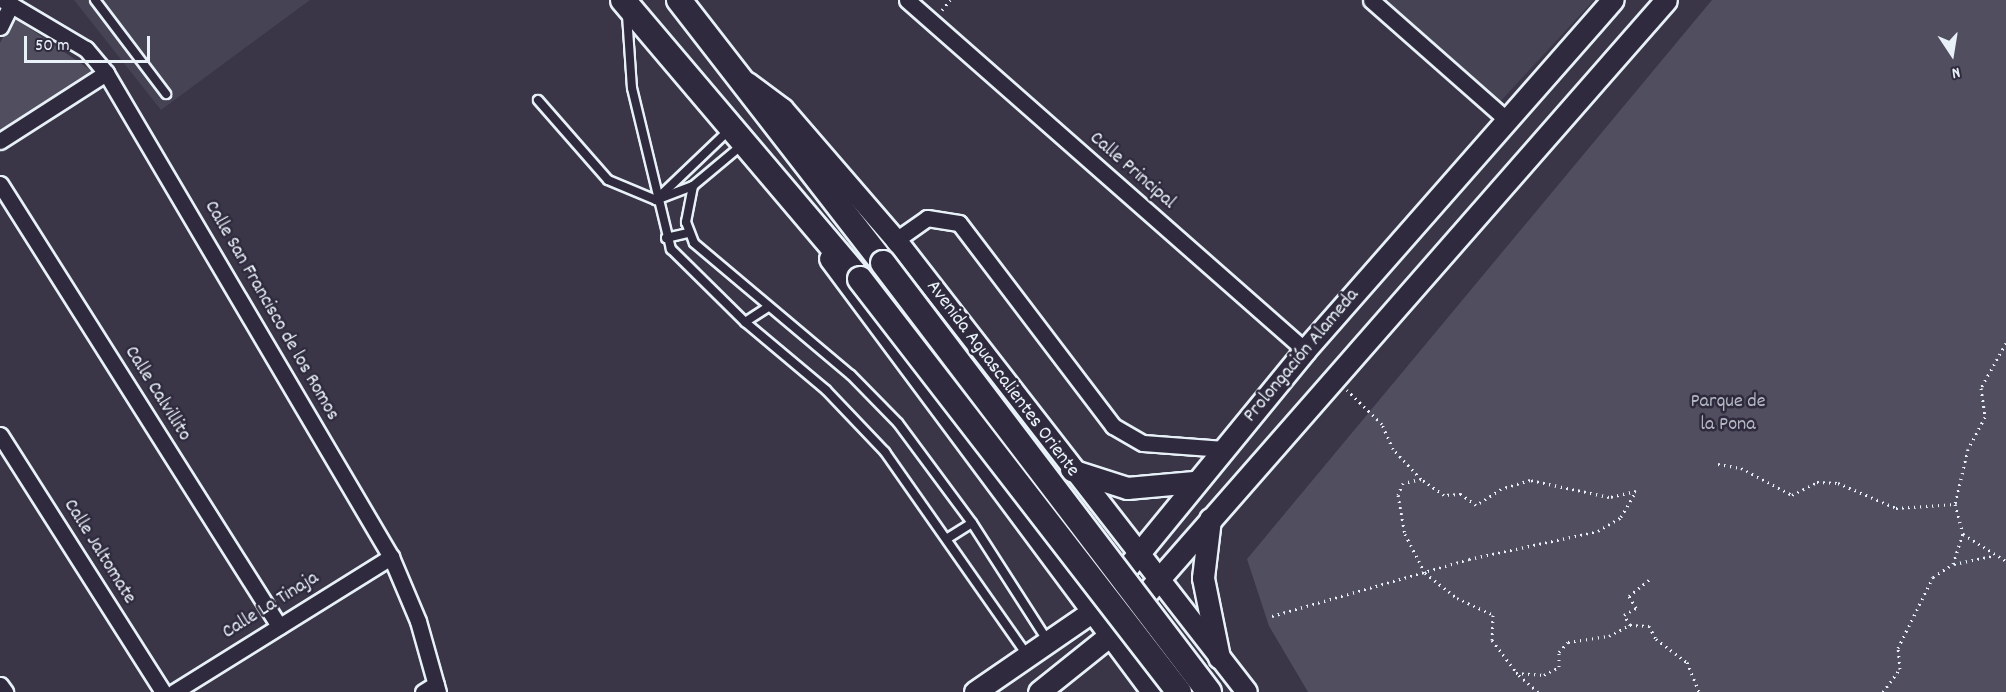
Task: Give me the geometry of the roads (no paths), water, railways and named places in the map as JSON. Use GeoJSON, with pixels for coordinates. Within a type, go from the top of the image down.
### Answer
{"type":"FeatureCollection","features":[{"type":"Feature","properties":{"kind":"main road","name":"Avenida Aguascalientes Oriente"},"geometry":{"type":"LineString","coordinates":[[679,0],[883,263],[1209,692]]}},
{"type":"Feature","properties":{"kind":"main road","name":"Prolongación Alameda"},"geometry":{"type":"LineString","coordinates":[[975,692],[1090,613],[1135,550],[1224,449],[1305,350],[1505,118],[1613,0]]}},
{"type":"Feature","properties":{"kind":"main road","name":"Prolongación Alameda"},"geometry":{"type":"LineString","coordinates":[[1039,692],[1109,636],[1666,0]]}},
{"type":"Feature","properties":{"kind":"main road"},"geometry":{"type":"LineString","coordinates":[[625,2],[742,143],[802,205],[1179,692]]}},
{"type":"Feature","properties":{"kind":"main road"},"geometry":{"type":"LineString","coordinates":[[1071,470],[1126,488],[1194,482]]}},
{"type":"Feature","properties":{"kind":"main road"},"geometry":{"type":"LineString","coordinates":[[1211,518],[1203,578],[1214,650]]}},
{"type":"Feature","properties":{"kind":"street","name":"Calle Principal"},"geometry":{"type":"LineString","coordinates":[[907,0],[1305,350]]}},
{"type":"Feature","properties":{"kind":"street"},"geometry":{"type":"LineString","coordinates":[[1371,0],[1505,118]]}},
{"type":"Feature","properties":{"kind":"street"},"geometry":{"type":"LineString","coordinates":[[0,27],[7,2]]}},
{"type":"Feature","properties":{"kind":"street","name":"Calle San Francisco de los Romos"},"geometry":{"type":"LineString","coordinates":[[7,2],[86,49],[106,73],[391,557],[433,689]]}},
{"type":"Feature","properties":{"kind":"street"},"geometry":{"type":"LineString","coordinates":[[0,141],[106,73]]}},
{"type":"Feature","properties":{"kind":"street","name":"Avenida Aguascalientes Oriente"},"geometry":{"type":"LineString","coordinates":[[743,81],[783,109],[896,240],[1071,470],[1247,692]]}},
{"type":"Feature","properties":{"kind":"street"},"geometry":{"type":"LineString","coordinates":[[742,143],[1090,613],[1152,691]]}},
{"type":"Feature","properties":{"kind":"street","name":"Calle Calvillito"},"geometry":{"type":"LineString","coordinates":[[0,184],[279,626]]}},
{"type":"Feature","properties":{"kind":"street"},"geometry":{"type":"LineString","coordinates":[[896,240],[927,218],[959,223],[1113,426],[1143,443],[1224,449]]}},
{"type":"Feature","properties":{"kind":"street","name":"Calle Jaltomate"},"geometry":{"type":"LineString","coordinates":[[0,435],[163,692]]}},
{"type":"Feature","properties":{"kind":"street"},"geometry":{"type":"LineString","coordinates":[[1069,582],[1089,584],[1110,576],[1135,550]]}},
{"type":"Feature","properties":{"kind":"street","name":"Calle La Tinaja"},"geometry":{"type":"LineString","coordinates":[[174,692],[391,557]]}},
{"type":"Feature","properties":{"kind":"street"},"geometry":{"type":"LineString","coordinates":[[1152,691],[1165,653],[1214,650]]}},
{"type":"Feature","properties":{"kind":"street"},"geometry":{"type":"LineString","coordinates":[[0,685],[4,692]]}},
{"type":"Feature","properties":{"kind":"lane"},"geometry":{"type":"LineString","coordinates":[[95,0],[166,94]]}},
{"type":"Feature","properties":{"kind":"lane"},"geometry":{"type":"LineString","coordinates":[[625,2],[632,88],[666,238],[683,264],[856,421],[948,538],[1028,655]]}},
{"type":"Feature","properties":{"kind":"lane"},"geometry":{"type":"LineString","coordinates":[[538,100],[608,180],[656,200],[693,186],[742,143]]}},
{"type":"Feature","properties":{"kind":"lane"},"geometry":{"type":"LineString","coordinates":[[656,200],[742,143]]}},
{"type":"Feature","properties":{"kind":"lane"},"geometry":{"type":"LineString","coordinates":[[693,186],[686,205],[688,232],[705,256],[851,375],[898,423],[972,523],[1048,642]]}},
{"type":"Feature","properties":{"kind":"lane"},"geometry":{"type":"LineString","coordinates":[[666,238],[688,232]]}},
{"type":"Feature","properties":{"kind":"lane"},"geometry":{"type":"LineString","coordinates":[[745,322],[768,307]]}},
{"type":"Feature","properties":{"kind":"lane"},"geometry":{"type":"LineString","coordinates":[[948,538],[972,523]]}},
{"type":"Feature","properties":{"kind":"park label","name":"Parque de la Pona"},"geometry":{"type":"Point","coordinates":[1728,414]}}]}
